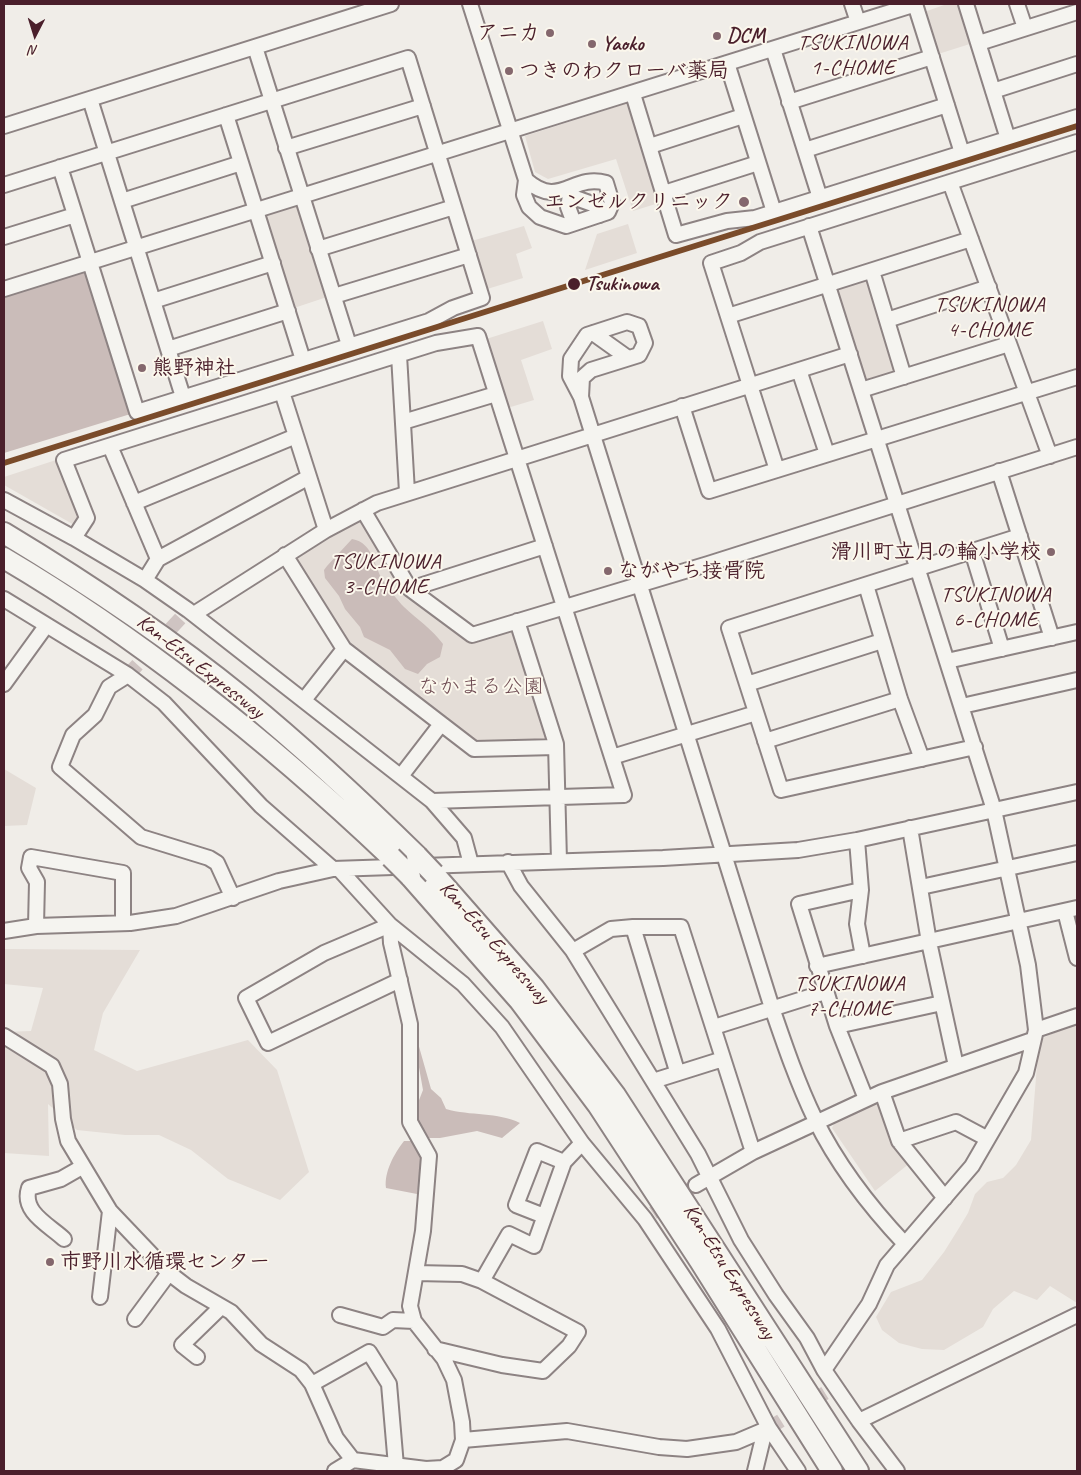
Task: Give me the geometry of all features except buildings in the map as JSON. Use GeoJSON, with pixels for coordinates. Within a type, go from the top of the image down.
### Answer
{"type":"FeatureCollection","features":[{"type":"Feature","properties":{"kind":"highway","name":"Kan-Etsu Expressway"},"geometry":{"type":"LineString","coordinates":[[4,533],[116,603],[243,698],[349,790],[434,874],[534,988],[615,1095],[858,1471]]}},
{"type":"Feature","properties":{"kind":"highway","name":"Kan-Etsu Expressway"},"geometry":{"type":"LineString","coordinates":[[4,558],[105,621],[229,713],[337,806],[410,876],[520,1001],[598,1105],[700,1261],[832,1471]]}},
{"type":"Feature","properties":{"kind":"street"},"geometry":{"type":"LineString","coordinates":[[4,126],[391,4]]}},
{"type":"Feature","properties":{"kind":"street"},"geometry":{"type":"LineString","coordinates":[[470,4],[526,180],[524,195],[529,207],[540,217],[566,226],[608,212],[612,203],[606,184],[594,180],[569,192],[551,193],[538,191],[526,180]]}},
{"type":"Feature","properties":{"kind":"street"},"geometry":{"type":"LineString","coordinates":[[852,4],[858,22]]}},
{"type":"Feature","properties":{"kind":"street"},"geometry":{"type":"LineString","coordinates":[[4,290],[915,4],[962,153]]}},
{"type":"Feature","properties":{"kind":"street"},"geometry":{"type":"LineString","coordinates":[[966,4],[1008,138]]}},
{"type":"Feature","properties":{"kind":"street"},"geometry":{"type":"LineString","coordinates":[[1018,4],[1025,28]]}},
{"type":"Feature","properties":{"kind":"street"},"geometry":{"type":"LineString","coordinates":[[979,43],[1074,9]]}},
{"type":"Feature","properties":{"kind":"street"},"geometry":{"type":"LineString","coordinates":[[254,48],[349,346]]}},
{"type":"Feature","properties":{"kind":"street"},"geometry":{"type":"LineString","coordinates":[[773,49],[820,198]]}},
{"type":"Feature","properties":{"kind":"street"},"geometry":{"type":"LineString","coordinates":[[789,102],[932,57]]}},
{"type":"Feature","properties":{"kind":"street"},"geometry":{"type":"LineString","coordinates":[[4,185],[60,167],[408,58],[482,298],[453,308],[429,320],[137,412],[60,167]]}},
{"type":"Feature","properties":{"kind":"street"},"geometry":{"type":"LineString","coordinates":[[727,63],[774,212]]}},
{"type":"Feature","properties":{"kind":"street"},"geometry":{"type":"LineString","coordinates":[[993,91],[1077,64]]}},
{"type":"Feature","properties":{"kind":"street"},"geometry":{"type":"LineString","coordinates":[[633,94],[676,235],[727,221],[755,218],[1077,117]]}},
{"type":"Feature","properties":{"kind":"street"},"geometry":{"type":"LineString","coordinates":[[90,99],[183,397]]}},
{"type":"Feature","properties":{"kind":"street"},"geometry":{"type":"LineString","coordinates":[[804,150],[947,105]]}},
{"type":"Feature","properties":{"kind":"street"},"geometry":{"type":"LineString","coordinates":[[286,148],[423,106]]}},
{"type":"Feature","properties":{"kind":"street"},"geometry":{"type":"LineString","coordinates":[[226,115],[303,360]]}},
{"type":"Feature","properties":{"kind":"street"},"geometry":{"type":"LineString","coordinates":[[650,146],[744,116]]}},
{"type":"Feature","properties":{"kind":"street"},"geometry":{"type":"LineString","coordinates":[[777,470],[711,263],[741,253],[760,242],[1077,142]]}},
{"type":"Feature","properties":{"kind":"street"},"geometry":{"type":"LineString","coordinates":[[122,201],[241,163]]}},
{"type":"Feature","properties":{"kind":"street"},"geometry":{"type":"LineString","coordinates":[[664,193],[758,163]]}},
{"type":"Feature","properties":{"kind":"street"},"geometry":{"type":"LineString","coordinates":[[950,182],[1050,456]]}},
{"type":"Feature","properties":{"kind":"street"},"geometry":{"type":"LineString","coordinates":[[569,192],[598,206],[600,215]]}},
{"type":"Feature","properties":{"kind":"street"},"geometry":{"type":"LineString","coordinates":[[569,192],[568,207],[574,223]]}},
{"type":"Feature","properties":{"kind":"street"},"geometry":{"type":"LineString","coordinates":[[318,249],[454,207]]}},
{"type":"Feature","properties":{"kind":"street"},"geometry":{"type":"LineString","coordinates":[[4,237],[75,215]]}},
{"type":"Feature","properties":{"kind":"street"},"geometry":{"type":"LineString","coordinates":[[810,226],[994,810],[1028,965],[1034,1035],[1026,1073],[986,1138],[972,1166],[887,1265],[869,1304],[824,1370]]}},
{"type":"Feature","properties":{"kind":"street"},"geometry":{"type":"LineString","coordinates":[[728,316],[971,239]]}},
{"type":"Feature","properties":{"kind":"street"},"geometry":{"type":"LineString","coordinates":[[334,296],[469,254]]}},
{"type":"Feature","properties":{"kind":"street"},"geometry":{"type":"LineString","coordinates":[[153,301],[273,263]]}},
{"type":"Feature","properties":{"kind":"street"},"geometry":{"type":"LineString","coordinates":[[872,270],[904,377]]}},
{"type":"Feature","properties":{"kind":"street"},"geometry":{"type":"LineString","coordinates":[[887,320],[989,287]]}},
{"type":"Feature","properties":{"kind":"street"},"geometry":{"type":"LineString","coordinates":[[168,349],[288,311]]}},
{"type":"Feature","properties":{"kind":"street"},"geometry":{"type":"LineString","coordinates":[[581,397],[582,378],[591,370],[638,355],[645,343],[639,326],[628,322],[587,335],[571,359],[570,376],[581,397],[593,434],[772,1008],[795,1075],[816,1121],[862,1193],[905,1244]]}},
{"type":"Feature","properties":{"kind":"street"},"geometry":{"type":"LineString","coordinates":[[593,333],[628,358]]}},
{"type":"Feature","properties":{"kind":"street"},"geometry":{"type":"LineString","coordinates":[[74,538],[88,518],[64,460],[436,343],[478,336],[624,795],[432,801]]}},
{"type":"Feature","properties":{"kind":"street"},"geometry":{"type":"LineString","coordinates":[[861,390],[1009,344]]}},
{"type":"Feature","properties":{"kind":"street"},"geometry":{"type":"LineString","coordinates":[[194,614],[326,530],[363,510],[407,492],[850,354]]}},
{"type":"Feature","properties":{"kind":"street"},"geometry":{"type":"LineString","coordinates":[[398,355],[407,492]]}},
{"type":"Feature","properties":{"kind":"street"},"geometry":{"type":"LineString","coordinates":[[799,370],[826,454]]}},
{"type":"Feature","properties":{"kind":"street"},"geometry":{"type":"LineString","coordinates":[[682,406],[710,491],[1077,377]]}},
{"type":"Feature","properties":{"kind":"street"},"geometry":{"type":"LineString","coordinates":[[282,392],[326,530]]}},
{"type":"Feature","properties":{"kind":"street"},"geometry":{"type":"LineString","coordinates":[[403,422],[496,394]]}},
{"type":"Feature","properties":{"kind":"street"},"geometry":{"type":"LineString","coordinates":[[134,503],[296,436]]}},
{"type":"Feature","properties":{"kind":"street"},"geometry":{"type":"LineString","coordinates":[[110,446],[158,559]]}},
{"type":"Feature","properties":{"kind":"street"},"geometry":{"type":"LineString","coordinates":[[363,510],[410,589],[472,635],[640,585],[1077,447]]}},
{"type":"Feature","properties":{"kind":"street"},"geometry":{"type":"LineString","coordinates":[[999,471],[1052,638]]}},
{"type":"Feature","properties":{"kind":"street"},"geometry":{"type":"LineString","coordinates":[[145,580],[158,559],[309,477]]}},
{"type":"Feature","properties":{"kind":"street"},"geometry":{"type":"LineString","coordinates":[[4,500],[145,580],[194,614],[432,801],[464,838],[471,864]]}},
{"type":"Feature","properties":{"kind":"street"},"geometry":{"type":"LineString","coordinates":[[975,747],[781,790],[729,628],[1020,536]]}},
{"type":"Feature","properties":{"kind":"street"},"geometry":{"type":"LineString","coordinates":[[410,589],[545,546]]}},
{"type":"Feature","properties":{"kind":"street"},"geometry":{"type":"LineString","coordinates":[[972,551],[1002,649]]}},
{"type":"Feature","properties":{"kind":"street"},"geometry":{"type":"LineString","coordinates":[[285,556],[344,649],[474,749],[556,747]]}},
{"type":"Feature","properties":{"kind":"street"},"geometry":{"type":"LineString","coordinates":[[866,585],[900,699],[922,759]]}},
{"type":"Feature","properties":{"kind":"street"},"geometry":{"type":"LineString","coordinates":[[4,599],[128,676],[164,703],[261,806],[336,869],[390,925],[463,984],[502,1027],[582,1143],[649,1216],[718,1329],[767,1429],[798,1471]]}},
{"type":"Feature","properties":{"kind":"street"},"geometry":{"type":"LineString","coordinates":[[517,622],[556,747],[559,861]]}},
{"type":"Feature","properties":{"kind":"street"},"geometry":{"type":"LineString","coordinates":[[4,684],[46,626]]}},
{"type":"Feature","properties":{"kind":"street"},"geometry":{"type":"LineString","coordinates":[[947,661],[1077,632]]}},
{"type":"Feature","properties":{"kind":"street"},"geometry":{"type":"LineString","coordinates":[[746,684],[882,641]]}},
{"type":"Feature","properties":{"kind":"street"},"geometry":{"type":"LineString","coordinates":[[304,700],[344,649]]}},
{"type":"Feature","properties":{"kind":"street"},"geometry":{"type":"LineString","coordinates":[[128,676],[109,687],[95,714],[73,735],[60,767],[141,837],[209,858],[216,863],[233,898]]}},
{"type":"Feature","properties":{"kind":"street"},"geometry":{"type":"LineString","coordinates":[[962,706],[1077,680]]}},
{"type":"Feature","properties":{"kind":"street"},"geometry":{"type":"LineString","coordinates":[[765,741],[900,699]]}},
{"type":"Feature","properties":{"kind":"street"},"geometry":{"type":"LineString","coordinates":[[612,757],[756,713]]}},
{"type":"Feature","properties":{"kind":"street"},"geometry":{"type":"LineString","coordinates":[[401,776],[441,724]]}},
{"type":"Feature","properties":{"kind":"street"},"geometry":{"type":"LineString","coordinates":[[4,930],[36,926],[123,923],[176,916],[279,881],[336,869],[724,855],[798,850],[857,840],[1077,792]]}},
{"type":"Feature","properties":{"kind":"street"},"geometry":{"type":"LineString","coordinates":[[910,828],[930,942],[956,1066]]}},
{"type":"Feature","properties":{"kind":"street"},"geometry":{"type":"LineString","coordinates":[[857,840],[860,890],[857,924],[863,956]]}},
{"type":"Feature","properties":{"kind":"street"},"geometry":{"type":"LineString","coordinates":[[921,888],[1077,853]]}},
{"type":"Feature","properties":{"kind":"street"},"geometry":{"type":"LineString","coordinates":[[36,926],[36,882],[29,868],[31,857],[123,873],[123,923]]}},
{"type":"Feature","properties":{"kind":"street"},"geometry":{"type":"LineString","coordinates":[[508,862],[521,886],[573,950],[698,1154],[742,1240],[776,1295],[807,1338],[824,1370],[830,1389],[859,1421],[897,1471]]}},
{"type":"Feature","properties":{"kind":"street"},"geometry":{"type":"LineString","coordinates":[[860,890],[799,904],[825,992],[866,1099]]}},
{"type":"Feature","properties":{"kind":"street"},"geometry":{"type":"LineString","coordinates":[[817,966],[1071,909],[1077,958]]}},
{"type":"Feature","properties":{"kind":"street"},"geometry":{"type":"LineString","coordinates":[[335,1471],[353,1460],[426,1469],[443,1468],[456,1460],[463,1440],[462,1422],[454,1380],[444,1359],[414,1321],[410,1306],[423,1231],[428,1156],[410,1122],[410,1024],[391,943],[390,925]]}},
{"type":"Feature","properties":{"kind":"street"},"geometry":{"type":"LineString","coordinates":[[390,925],[324,953],[246,998],[268,1043],[400,980]]}},
{"type":"Feature","properties":{"kind":"street"},"geometry":{"type":"LineString","coordinates":[[573,950],[611,929],[633,926],[681,927],[753,1152]]}},
{"type":"Feature","properties":{"kind":"street"},"geometry":{"type":"LineString","coordinates":[[633,926],[677,1072]]}},
{"type":"Feature","properties":{"kind":"street"},"geometry":{"type":"LineString","coordinates":[[714,1027],[825,992]]}},
{"type":"Feature","properties":{"kind":"street"},"geometry":{"type":"LineString","coordinates":[[837,1026],[942,1002]]}},
{"type":"Feature","properties":{"kind":"street"},"geometry":{"type":"LineString","coordinates":[[696,1185],[753,1152],[816,1121],[882,1092],[956,1066],[1077,1016]]}},
{"type":"Feature","properties":{"kind":"street"},"geometry":{"type":"LineString","coordinates":[[4,1036],[52,1066],[60,1084],[63,1119],[68,1141],[110,1211],[169,1273],[231,1312],[261,1344],[301,1370],[312,1384],[336,1438],[353,1460]]}},
{"type":"Feature","properties":{"kind":"street"},"geometry":{"type":"LineString","coordinates":[[653,1081],[723,1059]]}},
{"type":"Feature","properties":{"kind":"street"},"geometry":{"type":"LineString","coordinates":[[882,1092],[899,1141],[945,1198]]}},
{"type":"Feature","properties":{"kind":"street"},"geometry":{"type":"LineString","coordinates":[[899,1141],[956,1122],[986,1138]]}},
{"type":"Feature","properties":{"kind":"street"},"geometry":{"type":"LineString","coordinates":[[482,1281],[509,1234],[534,1246],[564,1162],[582,1143]]}},
{"type":"Feature","properties":{"kind":"street"},"geometry":{"type":"LineString","coordinates":[[544,1216],[516,1205],[537,1151],[564,1162]]}},
{"type":"Feature","properties":{"kind":"street"},"geometry":{"type":"LineString","coordinates":[[64,1239],[28,1206],[26,1198],[29,1188],[60,1179],[82,1167]]}},
{"type":"Feature","properties":{"kind":"street"},"geometry":{"type":"LineString","coordinates":[[100,1297],[110,1211]]}},
{"type":"Feature","properties":{"kind":"street"},"geometry":{"type":"LineString","coordinates":[[416,1272],[462,1274],[482,1281],[578,1332],[569,1346],[543,1371],[502,1366],[435,1349]]}},
{"type":"Feature","properties":{"kind":"street"},"geometry":{"type":"LineString","coordinates":[[135,1319],[169,1273]]}},
{"type":"Feature","properties":{"kind":"street"},"geometry":{"type":"LineString","coordinates":[[197,1357],[182,1345],[221,1307]]}},
{"type":"Feature","properties":{"kind":"street"},"geometry":{"type":"LineString","coordinates":[[859,1421],[1077,1315]]}},
{"type":"Feature","properties":{"kind":"street"},"geometry":{"type":"LineString","coordinates":[[340,1316],[383,1327],[392,1320],[414,1321]]}},
{"type":"Feature","properties":{"kind":"street"},"geometry":{"type":"LineString","coordinates":[[312,1384],[369,1352],[389,1384],[396,1466]]}},
{"type":"Feature","properties":{"kind":"street"},"geometry":{"type":"LineString","coordinates":[[463,1440],[567,1430],[687,1450],[736,1442],[767,1429]]}},
{"type":"Feature","properties":{"kind":"street"},"geometry":{"type":"LineString","coordinates":[[755,1471],[767,1429]]}},
{"type":"Feature","properties":{"kind":"green space"},"geometry":{"type":"Polygon","coordinates":[[[947,4],[960,4],[973,43],[935,55],[924,12],[947,4]]]}},
{"type":"Feature","properties":{"kind":"green space"},"geometry":{"type":"Polygon","coordinates":[[[631,102],[662,202],[633,211],[616,159],[548,179],[535,172],[525,136],[631,102]]]}},
{"type":"Feature","properties":{"kind":"green space"},"geometry":{"type":"Polygon","coordinates":[[[302,196],[333,295],[288,310],[256,210],[302,196]]]}},
{"type":"Feature","properties":{"kind":"green space"},"geometry":{"type":"Polygon","coordinates":[[[628,224],[637,253],[585,270],[597,234],[628,224]]]}},
{"type":"Feature","properties":{"kind":"green space"},"geometry":{"type":"Polygon","coordinates":[[[524,226],[532,248],[516,254],[523,278],[484,290],[468,242],[524,226]]]}},
{"type":"Feature","properties":{"kind":"green space"},"geometry":{"type":"Polygon","coordinates":[[[872,271],[904,377],[861,390],[828,284],[872,271]]]}},
{"type":"Feature","properties":{"kind":"green space"},"geometry":{"type":"Polygon","coordinates":[[[543,321],[552,349],[521,360],[534,400],[504,409],[483,340],[543,321]]]}},
{"type":"Feature","properties":{"kind":"green space"},"geometry":{"type":"Polygon","coordinates":[[[56,460],[82,517],[76,526],[4,485],[4,477],[56,460]]]}},
{"type":"Feature","properties":{"kind":"green space","name":"なかまる公園"},"geometry":{"type":"Polygon","coordinates":[[[363,510],[410,589],[472,635],[517,621],[556,744],[474,749],[344,649],[285,555],[363,510]]]}},
{"type":"Feature","properties":{"kind":"green space"},"geometry":{"type":"Polygon","coordinates":[[[4,769],[36,788],[27,825],[4,826],[4,769]]]}},
{"type":"Feature","properties":{"kind":"green space"},"geometry":{"type":"Polygon","coordinates":[[[4,949],[140,950],[103,1013],[94,1050],[137,1071],[248,1040],[277,1070],[309,1172],[280,1200],[228,1179],[191,1150],[159,1135],[125,1135],[77,1130],[48,1104],[49,1156],[4,1153],[4,1032],[31,1031],[43,988],[4,984],[4,949]]]}},
{"type":"Feature","properties":{"kind":"green space"},"geometry":{"type":"Polygon","coordinates":[[[1071,1024],[1077,1025],[1077,1303],[1050,1286],[1037,1300],[1014,1291],[993,1309],[983,1327],[944,1350],[922,1349],[899,1343],[882,1330],[876,1317],[891,1292],[922,1280],[944,1252],[959,1228],[968,1213],[975,1194],[987,1182],[1003,1178],[1016,1165],[1031,1140],[1039,1040],[1071,1024]]]}},
{"type":"Feature","properties":{"kind":"green space"},"geometry":{"type":"Polygon","coordinates":[[[878,1103],[910,1163],[875,1191],[832,1128],[834,1124],[878,1103]]]}},
{"type":"Feature","properties":{"kind":"shaded area"},"geometry":{"type":"Polygon","coordinates":[[[90,262],[137,412],[4,453],[4,289],[90,262]]]}},
{"type":"Feature","properties":{"kind":"shaded area"},"geometry":{"type":"Polygon","coordinates":[[[352,539],[365,545],[383,580],[396,598],[443,644],[440,657],[427,664],[418,674],[405,669],[390,650],[364,637],[360,627],[345,609],[339,596],[325,578],[324,570],[352,539]]]}},
{"type":"Feature","properties":{"kind":"shaded area"},"geometry":{"type":"Polygon","coordinates":[[[418,1043],[431,1089],[441,1098],[446,1109],[503,1117],[520,1123],[502,1138],[477,1131],[440,1138],[429,1138],[414,1113],[423,1090],[417,1056],[418,1043]]]}},
{"type":"Feature","properties":{"kind":"shaded area"},"geometry":{"type":"Polygon","coordinates":[[[404,1141],[411,1141],[421,1160],[422,1172],[417,1194],[386,1188],[390,1163],[404,1141]]]}},
{"type":"Feature","properties":{"kind":"tunnel"},"geometry":{"type":"LineString","coordinates":[[128,675],[188,610]]}},
{"type":"Feature","properties":{"kind":"tunnel"},"geometry":{"type":"LineString","coordinates":[[653,1213],[696,1185]]}},
{"type":"Feature","properties":{"kind":"tunnel"},"geometry":{"type":"LineString","coordinates":[[769,1428],[825,1393]]}},
{"type":"Feature","properties":{"kind":"transit line"},"geometry":{"type":"LineString","coordinates":[[4,463],[1077,126]]}},
{"type":"Feature","properties":{"kind":"place","name":"アニカ"},"geometry":{"type":"Point","coordinates":[550,33]}},
{"type":"Feature","properties":{"kind":"place","name":"DCM"},"geometry":{"type":"Point","coordinates":[717,36]}},
{"type":"Feature","properties":{"kind":"place","name":"Yaoko"},"geometry":{"type":"Point","coordinates":[592,44]}},
{"type":"Feature","properties":{"kind":"place","name":"つきのわクローバ薬局"},"geometry":{"type":"Point","coordinates":[509,71]}},
{"type":"Feature","properties":{"kind":"place","name":"エンゼルクリニック"},"geometry":{"type":"Point","coordinates":[744,202]}},
{"type":"Feature","properties":{"kind":"place","name":"Tsukinowa"},"geometry":{"type":"Point","coordinates":[574,284]}},
{"type":"Feature","properties":{"kind":"place","name":"熊野神社"},"geometry":{"type":"Point","coordinates":[142,368]}},
{"type":"Feature","properties":{"kind":"place","name":"滑川町立月の輪小学校"},"geometry":{"type":"Point","coordinates":[1051,552]}},
{"type":"Feature","properties":{"kind":"place","name":"ながやち接骨院"},"geometry":{"type":"Point","coordinates":[608,571]}},
{"type":"Feature","properties":{"kind":"place","name":"市野川水循環センター"},"geometry":{"type":"Point","coordinates":[50,1262]}},
{"type":"Feature","properties":{"kind":"district","name":"TSUKINOWA 1-CHOME"},"geometry":{"type":"Point","coordinates":[853,56]}},
{"type":"Feature","properties":{"kind":"district","name":"TSUKINOWA 4-CHOME"},"geometry":{"type":"Point","coordinates":[990,318]}},
{"type":"Feature","properties":{"kind":"district","name":"TSUKINOWA 3-CHOME"},"geometry":{"type":"Point","coordinates":[386,574]}},
{"type":"Feature","properties":{"kind":"district","name":"TSUKINOWA 6-CHOME"},"geometry":{"type":"Point","coordinates":[996,608]}},
{"type":"Feature","properties":{"kind":"district","name":"TSUKINOWA 7-CHOME"},"geometry":{"type":"Point","coordinates":[850,996]}}]}
